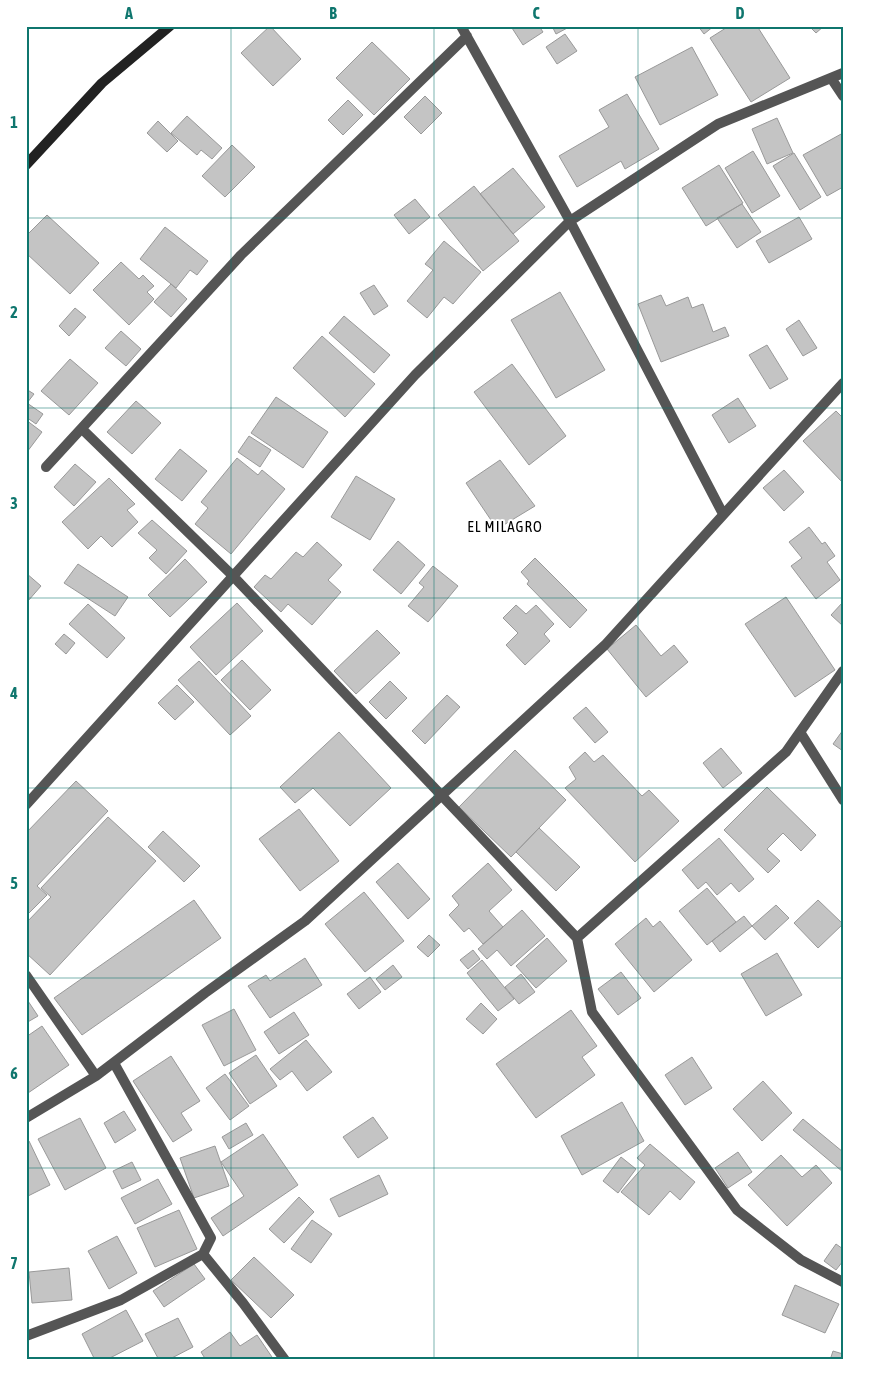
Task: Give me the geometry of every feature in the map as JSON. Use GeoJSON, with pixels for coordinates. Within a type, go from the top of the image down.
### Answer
{"type":"FeatureCollection","features":[{"type":"Feature","properties":{"kind":"main road"},"geometry":{"type":"LineString","coordinates":[[26,165],[102,83],[170,26]]}},
{"type":"Feature","properties":{"kind":"street"},"geometry":{"type":"LineString","coordinates":[[461,26],[570,221],[723,514]]}},
{"type":"Feature","properties":{"kind":"street"},"geometry":{"type":"LineString","coordinates":[[46,467],[240,255],[467,36]]}},
{"type":"Feature","properties":{"kind":"street"},"geometry":{"type":"LineString","coordinates":[[26,805],[415,375],[570,221],[718,124],[843,73]]}},
{"type":"Feature","properties":{"kind":"street"},"geometry":{"type":"LineString","coordinates":[[831,78],[843,96]]}},
{"type":"Feature","properties":{"kind":"street"},"geometry":{"type":"LineString","coordinates":[[26,1118],[96,1076],[205,993],[305,921],[605,645],[843,384]]}},
{"type":"Feature","properties":{"kind":"street"},"geometry":{"type":"LineString","coordinates":[[82,429],[232,576],[442,794],[577,938],[592,1012],[737,1210],[801,1260],[843,1282]]}},
{"type":"Feature","properties":{"kind":"street"},"geometry":{"type":"LineString","coordinates":[[577,938],[786,752],[843,672]]}},
{"type":"Feature","properties":{"kind":"street"},"geometry":{"type":"LineString","coordinates":[[800,732],[843,800]]}},
{"type":"Feature","properties":{"kind":"street"},"geometry":{"type":"LineString","coordinates":[[26,975],[96,1076]]}},
{"type":"Feature","properties":{"kind":"street"},"geometry":{"type":"LineString","coordinates":[[26,1336],[121,1300],[203,1254],[211,1238],[114,1062]]}},
{"type":"Feature","properties":{"kind":"street"},"geometry":{"type":"LineString","coordinates":[[203,1254],[243,1303],[285,1360]]}},
{"type":"Feature","properties":{"kind":"building"},"geometry":{"type":"Polygon","coordinates":[[[270,26],[301,59],[273,86],[241,53],[270,26]]]}},
{"type":"Feature","properties":{"kind":"building"},"geometry":{"type":"Polygon","coordinates":[[[514,26],[539,26],[543,32],[523,45],[512,28],[514,26]]]}},
{"type":"Feature","properties":{"kind":"building"},"geometry":{"type":"Polygon","coordinates":[[[552,26],[571,26],[556,34],[552,26]]]}},
{"type":"Feature","properties":{"kind":"building"},"geometry":{"type":"Polygon","coordinates":[[[698,26],[714,26],[704,34],[698,26]]]}},
{"type":"Feature","properties":{"kind":"building"},"geometry":{"type":"Polygon","coordinates":[[[729,26],[757,26],[790,78],[751,102],[710,38],[729,26]]]}},
{"type":"Feature","properties":{"kind":"building"},"geometry":{"type":"Polygon","coordinates":[[[809,26],[824,26],[816,33],[809,26]]]}},
{"type":"Feature","properties":{"kind":"building"},"geometry":{"type":"Polygon","coordinates":[[[565,34],[577,51],[557,64],[546,47],[565,34]]]}},
{"type":"Feature","properties":{"kind":"building"},"geometry":{"type":"Polygon","coordinates":[[[372,42],[410,79],[374,115],[336,78],[372,42]]]}},
{"type":"Feature","properties":{"kind":"building"},"geometry":{"type":"Polygon","coordinates":[[[692,47],[718,95],[660,125],[635,77],[692,47]]]}},
{"type":"Feature","properties":{"kind":"building"},"geometry":{"type":"Polygon","coordinates":[[[627,94],[659,149],[625,169],[621,161],[577,187],[559,156],[609,127],[599,110],[627,94]]]}},
{"type":"Feature","properties":{"kind":"building"},"geometry":{"type":"Polygon","coordinates":[[[425,96],[442,113],[421,134],[404,117],[425,96]]]}},
{"type":"Feature","properties":{"kind":"building"},"geometry":{"type":"Polygon","coordinates":[[[348,100],[363,115],[343,135],[328,120],[348,100]]]}},
{"type":"Feature","properties":{"kind":"building"},"geometry":{"type":"Polygon","coordinates":[[[187,116],[222,148],[212,159],[201,150],[197,155],[171,133],[187,116]]]}},
{"type":"Feature","properties":{"kind":"building"},"geometry":{"type":"Polygon","coordinates":[[[777,118],[793,153],[767,164],[752,129],[777,118]]]}},
{"type":"Feature","properties":{"kind":"building"},"geometry":{"type":"Polygon","coordinates":[[[158,121],[178,141],[167,152],[147,133],[158,121]]]}},
{"type":"Feature","properties":{"kind":"building"},"geometry":{"type":"Polygon","coordinates":[[[843,133],[843,187],[827,196],[803,155],[843,133]]]}},
{"type":"Feature","properties":{"kind":"building"},"geometry":{"type":"Polygon","coordinates":[[[232,145],[255,167],[225,197],[202,176],[232,145]]]}},
{"type":"Feature","properties":{"kind":"building"},"geometry":{"type":"Polygon","coordinates":[[[753,151],[780,196],[752,213],[725,168],[753,151]]]}},
{"type":"Feature","properties":{"kind":"building"},"geometry":{"type":"Polygon","coordinates":[[[794,153],[821,197],[800,210],[773,166],[794,153]]]}},
{"type":"Feature","properties":{"kind":"building"},"geometry":{"type":"Polygon","coordinates":[[[719,165],[743,203],[706,226],[682,188],[719,165]]]}},
{"type":"Feature","properties":{"kind":"building"},"geometry":{"type":"Polygon","coordinates":[[[513,168],[545,207],[513,234],[480,194],[513,168]]]}},
{"type":"Feature","properties":{"kind":"building"},"geometry":{"type":"Polygon","coordinates":[[[474,186],[519,241],[483,271],[438,215],[474,186]]]}},
{"type":"Feature","properties":{"kind":"building"},"geometry":{"type":"Polygon","coordinates":[[[415,199],[430,217],[409,234],[394,215],[415,199]]]}},
{"type":"Feature","properties":{"kind":"building"},"geometry":{"type":"Polygon","coordinates":[[[742,204],[761,232],[737,248],[717,218],[742,204]]]}},
{"type":"Feature","properties":{"kind":"building"},"geometry":{"type":"Polygon","coordinates":[[[47,215],[99,263],[70,294],[26,253],[26,236],[47,215]]]}},
{"type":"Feature","properties":{"kind":"building"},"geometry":{"type":"Polygon","coordinates":[[[799,217],[812,239],[769,263],[756,241],[799,217]]]}},
{"type":"Feature","properties":{"kind":"building"},"geometry":{"type":"Polygon","coordinates":[[[165,227],[208,261],[197,275],[190,270],[176,288],[140,259],[165,227]]]}},
{"type":"Feature","properties":{"kind":"building"},"geometry":{"type":"Polygon","coordinates":[[[444,241],[481,272],[453,304],[444,297],[427,318],[407,301],[433,270],[425,264],[444,241]]]}},
{"type":"Feature","properties":{"kind":"building"},"geometry":{"type":"Polygon","coordinates":[[[121,262],[139,279],[143,275],[154,286],[147,292],[154,299],[129,325],[93,290],[121,262]]]}},
{"type":"Feature","properties":{"kind":"building"},"geometry":{"type":"Polygon","coordinates":[[[171,284],[187,299],[171,317],[154,302],[171,284]]]}},
{"type":"Feature","properties":{"kind":"building"},"geometry":{"type":"Polygon","coordinates":[[[374,285],[388,306],[374,315],[360,293],[374,285]]]}},
{"type":"Feature","properties":{"kind":"building"},"geometry":{"type":"Polygon","coordinates":[[[560,292],[605,370],[556,398],[511,320],[560,292]]]}},
{"type":"Feature","properties":{"kind":"building"},"geometry":{"type":"Polygon","coordinates":[[[661,295],[666,306],[688,297],[692,308],[703,304],[713,332],[725,327],[729,336],[661,362],[638,304],[661,295]]]}},
{"type":"Feature","properties":{"kind":"building"},"geometry":{"type":"Polygon","coordinates":[[[75,308],[86,317],[69,336],[59,326],[75,308]]]}},
{"type":"Feature","properties":{"kind":"building"},"geometry":{"type":"Polygon","coordinates":[[[344,316],[390,355],[374,373],[329,333],[344,316]]]}},
{"type":"Feature","properties":{"kind":"building"},"geometry":{"type":"Polygon","coordinates":[[[799,320],[817,348],[803,356],[786,329],[799,320]]]}},
{"type":"Feature","properties":{"kind":"building"},"geometry":{"type":"Polygon","coordinates":[[[121,331],[141,349],[126,366],[105,348],[121,331]]]}},
{"type":"Feature","properties":{"kind":"building"},"geometry":{"type":"Polygon","coordinates":[[[322,336],[375,384],[345,417],[293,368],[322,336]]]}},
{"type":"Feature","properties":{"kind":"building"},"geometry":{"type":"Polygon","coordinates":[[[767,345],[788,379],[770,389],[749,355],[767,345]]]}},
{"type":"Feature","properties":{"kind":"building"},"geometry":{"type":"Polygon","coordinates":[[[70,359],[98,383],[69,415],[41,391],[70,359]]]}},
{"type":"Feature","properties":{"kind":"building"},"geometry":{"type":"Polygon","coordinates":[[[512,364],[566,436],[529,465],[474,392],[512,364]]]}},
{"type":"Feature","properties":{"kind":"building"},"geometry":{"type":"Polygon","coordinates":[[[26,389],[34,394],[27,403],[43,414],[36,424],[26,417],[26,389]]]}},
{"type":"Feature","properties":{"kind":"building"},"geometry":{"type":"Polygon","coordinates":[[[276,397],[328,432],[303,468],[251,433],[276,397]]]}},
{"type":"Feature","properties":{"kind":"building"},"geometry":{"type":"Polygon","coordinates":[[[738,398],[756,426],[729,443],[712,415],[738,398]]]}},
{"type":"Feature","properties":{"kind":"building"},"geometry":{"type":"Polygon","coordinates":[[[136,401],[161,423],[132,454],[107,432],[136,401]]]}},
{"type":"Feature","properties":{"kind":"building"},"geometry":{"type":"Polygon","coordinates":[[[836,411],[843,418],[843,483],[803,441],[836,411]]]}},
{"type":"Feature","properties":{"kind":"building"},"geometry":{"type":"Polygon","coordinates":[[[26,420],[42,432],[27,452],[26,451],[26,420]]]}},
{"type":"Feature","properties":{"kind":"building"},"geometry":{"type":"Polygon","coordinates":[[[249,436],[271,450],[260,467],[238,452],[249,436]]]}},
{"type":"Feature","properties":{"kind":"building"},"geometry":{"type":"Polygon","coordinates":[[[180,449],[207,471],[182,501],[155,479],[180,449]]]}},
{"type":"Feature","properties":{"kind":"building"},"geometry":{"type":"Polygon","coordinates":[[[237,458],[258,475],[262,470],[285,489],[231,554],[195,524],[208,508],[201,502],[237,458]]]}},
{"type":"Feature","properties":{"kind":"building"},"geometry":{"type":"Polygon","coordinates":[[[500,460],[535,506],[497,529],[466,483],[500,460]]]}},
{"type":"Feature","properties":{"kind":"building"},"geometry":{"type":"Polygon","coordinates":[[[75,464],[96,482],[74,506],[54,487],[75,464]]]}},
{"type":"Feature","properties":{"kind":"building"},"geometry":{"type":"Polygon","coordinates":[[[784,470],[804,492],[784,511],[763,488],[784,470]]]}},
{"type":"Feature","properties":{"kind":"building"},"geometry":{"type":"Polygon","coordinates":[[[356,476],[395,499],[370,540],[331,517],[356,476]]]}},
{"type":"Feature","properties":{"kind":"building"},"geometry":{"type":"Polygon","coordinates":[[[109,478],[135,504],[127,510],[138,522],[112,547],[101,536],[88,549],[62,522],[109,478]]]}},
{"type":"Feature","properties":{"kind":"building"},"geometry":{"type":"Polygon","coordinates":[[[152,520],[187,551],[166,574],[149,558],[157,550],[138,533],[152,520]]]}},
{"type":"Feature","properties":{"kind":"building"},"geometry":{"type":"Polygon","coordinates":[[[809,527],[822,544],[825,542],[835,556],[827,562],[840,580],[816,599],[791,566],[802,558],[789,542],[809,527]]]}},
{"type":"Feature","properties":{"kind":"building"},"geometry":{"type":"Polygon","coordinates":[[[398,541],[425,565],[401,594],[373,570],[398,541]]]}},
{"type":"Feature","properties":{"kind":"building"},"geometry":{"type":"Polygon","coordinates":[[[317,542],[342,565],[328,580],[341,592],[312,625],[288,604],[281,612],[254,587],[265,575],[271,579],[296,552],[303,557],[317,542]]]}},
{"type":"Feature","properties":{"kind":"building"},"geometry":{"type":"Polygon","coordinates":[[[535,558],[587,610],[570,628],[527,584],[529,581],[521,572],[535,558]]]}},
{"type":"Feature","properties":{"kind":"building"},"geometry":{"type":"Polygon","coordinates":[[[185,559],[207,582],[170,617],[148,595],[185,559]]]}},
{"type":"Feature","properties":{"kind":"building"},"geometry":{"type":"Polygon","coordinates":[[[78,564],[128,597],[115,616],[64,583],[78,564]]]}},
{"type":"Feature","properties":{"kind":"building"},"geometry":{"type":"Polygon","coordinates":[[[433,566],[458,586],[428,622],[408,606],[424,587],[419,583],[433,566]]]}},
{"type":"Feature","properties":{"kind":"building"},"geometry":{"type":"Polygon","coordinates":[[[26,573],[41,586],[28,601],[26,599],[26,573]]]}},
{"type":"Feature","properties":{"kind":"building"},"geometry":{"type":"Polygon","coordinates":[[[786,597],[835,670],[795,697],[745,624],[786,597]]]}},
{"type":"Feature","properties":{"kind":"building"},"geometry":{"type":"Polygon","coordinates":[[[843,602],[843,626],[831,615],[843,602]]]}},
{"type":"Feature","properties":{"kind":"building"},"geometry":{"type":"Polygon","coordinates":[[[237,603],[263,631],[216,675],[190,647],[237,603]]]}},
{"type":"Feature","properties":{"kind":"building"},"geometry":{"type":"Polygon","coordinates":[[[88,604],[125,638],[107,658],[69,624],[88,604]]]}},
{"type":"Feature","properties":{"kind":"building"},"geometry":{"type":"Polygon","coordinates":[[[516,605],[526,614],[536,605],[554,624],[544,634],[550,641],[525,665],[506,645],[518,633],[503,618],[516,605]]]}},
{"type":"Feature","properties":{"kind":"building"},"geometry":{"type":"Polygon","coordinates":[[[636,625],[661,656],[674,645],[688,662],[646,697],[607,649],[636,625]]]}},
{"type":"Feature","properties":{"kind":"building"},"geometry":{"type":"Polygon","coordinates":[[[377,630],[400,653],[356,694],[334,671],[377,630]]]}},
{"type":"Feature","properties":{"kind":"building"},"geometry":{"type":"Polygon","coordinates":[[[64,634],[75,643],[66,654],[55,644],[64,634]]]}},
{"type":"Feature","properties":{"kind":"building"},"geometry":{"type":"Polygon","coordinates":[[[242,660],[271,690],[250,710],[221,680],[242,660]]]}},
{"type":"Feature","properties":{"kind":"building"},"geometry":{"type":"Polygon","coordinates":[[[199,661],[251,716],[230,735],[178,680],[199,661]]]}},
{"type":"Feature","properties":{"kind":"building"},"geometry":{"type":"Polygon","coordinates":[[[390,681],[407,698],[386,719],[369,702],[390,681]]]}},
{"type":"Feature","properties":{"kind":"building"},"geometry":{"type":"Polygon","coordinates":[[[177,685],[194,702],[175,720],[158,703],[177,685]]]}},
{"type":"Feature","properties":{"kind":"building"},"geometry":{"type":"Polygon","coordinates":[[[447,695],[460,707],[425,744],[412,731],[447,695]]]}},
{"type":"Feature","properties":{"kind":"building"},"geometry":{"type":"Polygon","coordinates":[[[586,707],[608,732],[595,743],[573,718],[586,707]]]}},
{"type":"Feature","properties":{"kind":"building"},"geometry":{"type":"Polygon","coordinates":[[[843,730],[843,751],[833,744],[843,730]]]}},
{"type":"Feature","properties":{"kind":"building"},"geometry":{"type":"Polygon","coordinates":[[[339,732],[391,788],[350,826],[313,788],[295,803],[280,787],[339,732]]]}},
{"type":"Feature","properties":{"kind":"building"},"geometry":{"type":"Polygon","coordinates":[[[721,748],[742,773],[723,788],[703,763],[721,748]]]}},
{"type":"Feature","properties":{"kind":"building"},"geometry":{"type":"Polygon","coordinates":[[[515,750],[566,800],[511,857],[459,807],[515,750]]]}},
{"type":"Feature","properties":{"kind":"building"},"geometry":{"type":"Polygon","coordinates":[[[585,752],[594,762],[603,755],[642,796],[649,790],[679,821],[635,862],[565,788],[576,779],[569,767],[585,752]]]}},
{"type":"Feature","properties":{"kind":"building"},"geometry":{"type":"Polygon","coordinates":[[[76,781],[108,811],[37,886],[47,895],[26,916],[26,833],[76,781]]]}},
{"type":"Feature","properties":{"kind":"building"},"geometry":{"type":"Polygon","coordinates":[[[767,787],[816,835],[801,851],[783,833],[767,849],[780,861],[768,873],[724,830],[767,787]]]}},
{"type":"Feature","properties":{"kind":"building"},"geometry":{"type":"Polygon","coordinates":[[[299,809],[339,861],[300,891],[259,839],[299,809]]]}},
{"type":"Feature","properties":{"kind":"building"},"geometry":{"type":"Polygon","coordinates":[[[108,817],[156,861],[50,975],[26,953],[26,923],[51,897],[41,888],[108,817]]]}},
{"type":"Feature","properties":{"kind":"building"},"geometry":{"type":"Polygon","coordinates":[[[539,828],[580,867],[556,891],[516,852],[539,828]]]}},
{"type":"Feature","properties":{"kind":"building"},"geometry":{"type":"Polygon","coordinates":[[[163,831],[200,866],[184,882],[148,847],[163,831]]]}},
{"type":"Feature","properties":{"kind":"building"},"geometry":{"type":"Polygon","coordinates":[[[719,838],[754,879],[739,892],[731,883],[717,895],[706,882],[698,889],[682,870],[719,838]]]}},
{"type":"Feature","properties":{"kind":"building"},"geometry":{"type":"Polygon","coordinates":[[[398,863],[430,899],[408,919],[376,882],[398,863]]]}},
{"type":"Feature","properties":{"kind":"building"},"geometry":{"type":"Polygon","coordinates":[[[488,863],[512,890],[489,911],[503,927],[483,944],[469,928],[464,932],[449,915],[459,905],[452,896],[488,863]]]}},
{"type":"Feature","properties":{"kind":"building"},"geometry":{"type":"Polygon","coordinates":[[[707,888],[736,922],[707,945],[679,911],[707,888]]]}},
{"type":"Feature","properties":{"kind":"building"},"geometry":{"type":"Polygon","coordinates":[[[364,892],[404,941],[365,972],[325,924],[364,892]]]}},
{"type":"Feature","properties":{"kind":"building"},"geometry":{"type":"Polygon","coordinates":[[[194,900],[221,938],[82,1035],[54,998],[194,900]]]}},
{"type":"Feature","properties":{"kind":"building"},"geometry":{"type":"Polygon","coordinates":[[[818,900],[843,924],[818,948],[794,923],[818,900]]]}},
{"type":"Feature","properties":{"kind":"building"},"geometry":{"type":"Polygon","coordinates":[[[776,905],[789,918],[765,940],[752,926],[776,905]]]}},
{"type":"Feature","properties":{"kind":"building"},"geometry":{"type":"Polygon","coordinates":[[[522,910],[545,936],[511,966],[497,950],[487,959],[478,949],[522,910]]]}},
{"type":"Feature","properties":{"kind":"building"},"geometry":{"type":"Polygon","coordinates":[[[744,916],[752,926],[720,952],[712,941],[744,916]]]}},
{"type":"Feature","properties":{"kind":"building"},"geometry":{"type":"Polygon","coordinates":[[[646,918],[653,927],[660,921],[692,960],[654,992],[615,944],[646,918]]]}},
{"type":"Feature","properties":{"kind":"building"},"geometry":{"type":"Polygon","coordinates":[[[429,935],[440,945],[428,957],[417,947],[429,935]]]}},
{"type":"Feature","properties":{"kind":"building"},"geometry":{"type":"Polygon","coordinates":[[[547,938],[567,961],[536,988],[516,966],[547,938]]]}},
{"type":"Feature","properties":{"kind":"building"},"geometry":{"type":"Polygon","coordinates":[[[473,950],[480,959],[468,969],[460,960],[473,950]]]}},
{"type":"Feature","properties":{"kind":"building"},"geometry":{"type":"Polygon","coordinates":[[[777,953],[802,995],[766,1016],[741,974],[777,953]]]}},
{"type":"Feature","properties":{"kind":"building"},"geometry":{"type":"Polygon","coordinates":[[[305,958],[322,985],[270,1018],[248,986],[266,975],[270,981],[305,958]]]}},
{"type":"Feature","properties":{"kind":"building"},"geometry":{"type":"Polygon","coordinates":[[[482,960],[514,999],[498,1011],[467,973],[482,960]]]}},
{"type":"Feature","properties":{"kind":"building"},"geometry":{"type":"Polygon","coordinates":[[[393,965],[402,977],[385,990],[376,979],[393,965]]]}},
{"type":"Feature","properties":{"kind":"building"},"geometry":{"type":"Polygon","coordinates":[[[621,972],[641,998],[618,1015],[598,989],[621,972]]]}},
{"type":"Feature","properties":{"kind":"building"},"geometry":{"type":"Polygon","coordinates":[[[521,974],[535,992],[519,1004],[505,987],[521,974]]]}},
{"type":"Feature","properties":{"kind":"building"},"geometry":{"type":"Polygon","coordinates":[[[370,977],[381,992],[359,1009],[347,994],[370,977]]]}},
{"type":"Feature","properties":{"kind":"building"},"geometry":{"type":"Polygon","coordinates":[[[26,998],[38,1016],[26,1023],[26,998]]]}},
{"type":"Feature","properties":{"kind":"building"},"geometry":{"type":"Polygon","coordinates":[[[481,1003],[497,1019],[483,1034],[466,1019],[481,1003]]]}},
{"type":"Feature","properties":{"kind":"building"},"geometry":{"type":"Polygon","coordinates":[[[234,1009],[256,1050],[224,1066],[202,1025],[234,1009]]]}},
{"type":"Feature","properties":{"kind":"building"},"geometry":{"type":"Polygon","coordinates":[[[571,1010],[597,1046],[582,1057],[595,1075],[536,1118],[496,1064],[571,1010]]]}},
{"type":"Feature","properties":{"kind":"building"},"geometry":{"type":"Polygon","coordinates":[[[294,1012],[309,1035],[279,1054],[264,1032],[294,1012]]]}},
{"type":"Feature","properties":{"kind":"building"},"geometry":{"type":"Polygon","coordinates":[[[42,1026],[69,1065],[28,1093],[26,1092],[26,1037],[42,1026]]]}},
{"type":"Feature","properties":{"kind":"building"},"geometry":{"type":"Polygon","coordinates":[[[306,1040],[332,1072],[307,1091],[292,1071],[280,1080],[270,1069],[306,1040]]]}},
{"type":"Feature","properties":{"kind":"building"},"geometry":{"type":"Polygon","coordinates":[[[256,1055],[277,1086],[250,1104],[229,1073],[256,1055]]]}},
{"type":"Feature","properties":{"kind":"building"},"geometry":{"type":"Polygon","coordinates":[[[171,1056],[200,1101],[181,1113],[192,1130],[173,1142],[133,1081],[171,1056]]]}},
{"type":"Feature","properties":{"kind":"building"},"geometry":{"type":"Polygon","coordinates":[[[692,1057],[712,1088],[685,1105],[665,1075],[692,1057]]]}},
{"type":"Feature","properties":{"kind":"building"},"geometry":{"type":"Polygon","coordinates":[[[225,1074],[249,1106],[230,1120],[206,1088],[225,1074]]]}},
{"type":"Feature","properties":{"kind":"building"},"geometry":{"type":"Polygon","coordinates":[[[763,1081],[792,1113],[762,1141],[733,1109],[763,1081]]]}},
{"type":"Feature","properties":{"kind":"building"},"geometry":{"type":"Polygon","coordinates":[[[622,1102],[644,1141],[582,1175],[561,1136],[622,1102]]]}},
{"type":"Feature","properties":{"kind":"building"},"geometry":{"type":"Polygon","coordinates":[[[124,1111],[136,1130],[115,1143],[104,1123],[124,1111]]]}},
{"type":"Feature","properties":{"kind":"building"},"geometry":{"type":"Polygon","coordinates":[[[373,1117],[388,1138],[358,1158],[343,1137],[373,1117]]]}},
{"type":"Feature","properties":{"kind":"building"},"geometry":{"type":"Polygon","coordinates":[[[80,1118],[106,1168],[65,1190],[38,1139],[80,1118]]]}},
{"type":"Feature","properties":{"kind":"building"},"geometry":{"type":"Polygon","coordinates":[[[803,1119],[843,1152],[843,1172],[793,1130],[803,1119]]]}},
{"type":"Feature","properties":{"kind":"building"},"geometry":{"type":"Polygon","coordinates":[[[246,1123],[253,1135],[229,1149],[222,1137],[246,1123]]]}},
{"type":"Feature","properties":{"kind":"building"},"geometry":{"type":"Polygon","coordinates":[[[263,1134],[298,1185],[223,1236],[211,1218],[244,1196],[221,1162],[263,1134]]]}},
{"type":"Feature","properties":{"kind":"building"},"geometry":{"type":"Polygon","coordinates":[[[29,1141],[50,1185],[26,1197],[26,1142],[29,1141]]]}},
{"type":"Feature","properties":{"kind":"building"},"geometry":{"type":"Polygon","coordinates":[[[650,1144],[695,1182],[680,1200],[670,1191],[649,1215],[621,1192],[645,1165],[637,1158],[650,1144]]]}},
{"type":"Feature","properties":{"kind":"building"},"geometry":{"type":"Polygon","coordinates":[[[215,1146],[229,1186],[194,1198],[180,1158],[215,1146]]]}},
{"type":"Feature","properties":{"kind":"building"},"geometry":{"type":"Polygon","coordinates":[[[738,1152],[752,1172],[728,1188],[715,1168],[738,1152]]]}},
{"type":"Feature","properties":{"kind":"building"},"geometry":{"type":"Polygon","coordinates":[[[781,1155],[802,1177],[816,1165],[832,1183],[787,1226],[748,1185],[781,1155]]]}},
{"type":"Feature","properties":{"kind":"building"},"geometry":{"type":"Polygon","coordinates":[[[621,1157],[636,1169],[618,1193],[603,1181],[621,1157]]]}},
{"type":"Feature","properties":{"kind":"building"},"geometry":{"type":"Polygon","coordinates":[[[132,1162],[141,1180],[122,1189],[113,1171],[132,1162]]]}},
{"type":"Feature","properties":{"kind":"building"},"geometry":{"type":"Polygon","coordinates":[[[379,1175],[388,1194],[339,1217],[330,1199],[379,1175]]]}},
{"type":"Feature","properties":{"kind":"building"},"geometry":{"type":"Polygon","coordinates":[[[158,1179],[172,1204],[135,1224],[121,1198],[158,1179]]]}},
{"type":"Feature","properties":{"kind":"building"},"geometry":{"type":"Polygon","coordinates":[[[299,1197],[314,1212],[284,1243],[269,1229],[299,1197]]]}},
{"type":"Feature","properties":{"kind":"building"},"geometry":{"type":"Polygon","coordinates":[[[179,1210],[197,1249],[155,1267],[137,1228],[179,1210]]]}},
{"type":"Feature","properties":{"kind":"building"},"geometry":{"type":"Polygon","coordinates":[[[312,1220],[332,1234],[311,1263],[291,1249],[312,1220]]]}},
{"type":"Feature","properties":{"kind":"building"},"geometry":{"type":"Polygon","coordinates":[[[117,1236],[137,1273],[109,1289],[88,1251],[117,1236]]]}},
{"type":"Feature","properties":{"kind":"building"},"geometry":{"type":"Polygon","coordinates":[[[836,1244],[843,1249],[843,1261],[836,1270],[824,1261],[836,1244]]]}},
{"type":"Feature","properties":{"kind":"building"},"geometry":{"type":"Polygon","coordinates":[[[254,1257],[294,1295],[271,1318],[231,1280],[254,1257]]]}},
{"type":"Feature","properties":{"kind":"building"},"geometry":{"type":"Polygon","coordinates":[[[194,1264],[205,1279],[164,1307],[153,1291],[194,1264]]]}},
{"type":"Feature","properties":{"kind":"building"},"geometry":{"type":"Polygon","coordinates":[[[69,1268],[72,1300],[32,1303],[29,1272],[69,1268]]]}},
{"type":"Feature","properties":{"kind":"building"},"geometry":{"type":"Polygon","coordinates":[[[795,1285],[839,1304],[825,1333],[782,1315],[795,1285]]]}},
{"type":"Feature","properties":{"kind":"building"},"geometry":{"type":"Polygon","coordinates":[[[126,1310],[143,1341],[106,1360],[95,1360],[82,1334],[126,1310]]]}},
{"type":"Feature","properties":{"kind":"building"},"geometry":{"type":"Polygon","coordinates":[[[178,1318],[193,1347],[168,1360],[159,1360],[145,1334],[178,1318]]]}},
{"type":"Feature","properties":{"kind":"building"},"geometry":{"type":"Polygon","coordinates":[[[230,1332],[240,1346],[257,1335],[274,1360],[206,1360],[201,1352],[230,1332]]]}},
{"type":"Feature","properties":{"kind":"building"},"geometry":{"type":"Polygon","coordinates":[[[833,1351],[843,1354],[843,1360],[830,1360],[833,1351]]]}},
{"type":"Feature","properties":{"kind":"district","name":"EL MILAGRO"},"geometry":{"type":"Point","coordinates":[505,527]}}]}
